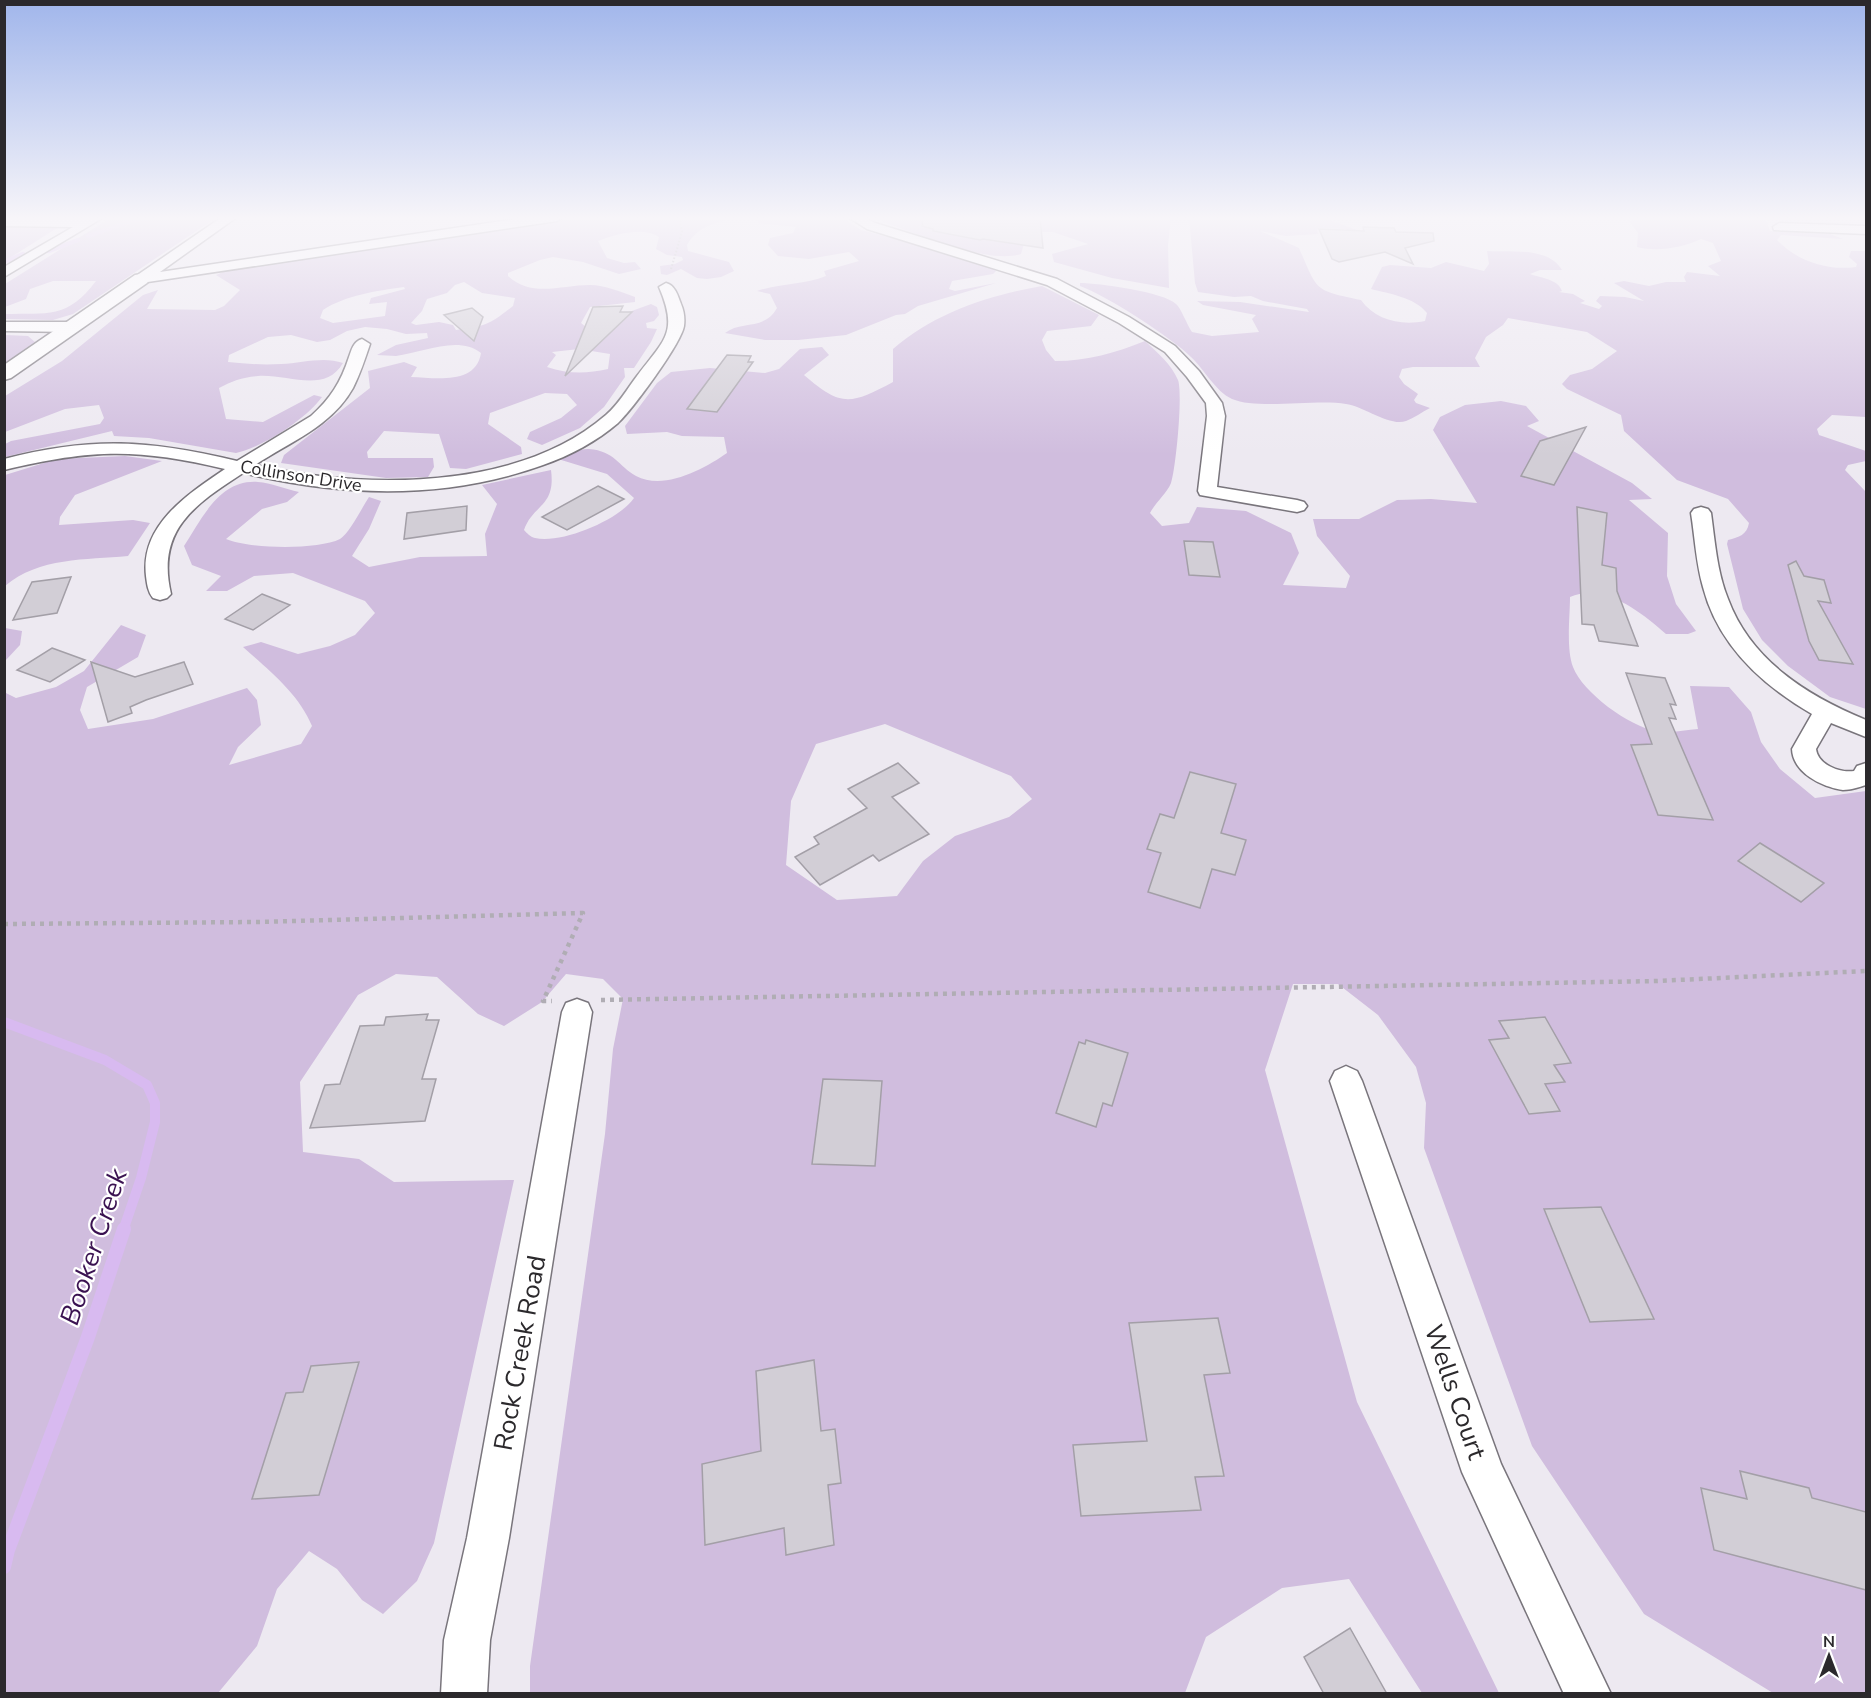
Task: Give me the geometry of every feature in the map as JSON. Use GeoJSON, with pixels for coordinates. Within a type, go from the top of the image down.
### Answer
{"type":"FeatureCollection","features":[{"type":"Feature","properties":{"kind":"street"},"geometry":{"type":"LineString","coordinates":[[4,374],[116,296]]}},
{"type":"Feature","properties":{"kind":"street","name":"Collinson Drive"},"geometry":{"type":"LineString","coordinates":[[4,465],[66,451],[122,447],[168,453],[321,483],[390,487],[460,480],[500,472],[579,442],[610,420],[648,372],[675,332],[677,315],[670,296]]}},
{"type":"Feature","properties":{"kind":"street"},"geometry":{"type":"LineString","coordinates":[[1079,296],[1124,320],[1170,349],[1193,374],[1214,403],[1216,416],[1207,491],[1297,506]]}},
{"type":"Feature","properties":{"kind":"street"},"geometry":{"type":"LineString","coordinates":[[4,327],[72,327]]}},
{"type":"Feature","properties":{"kind":"street"},"geometry":{"type":"LineString","coordinates":[[160,594],[155,564],[160,542],[171,523],[195,500],[317,420],[331,407],[348,386],[362,344]]}},
{"type":"Feature","properties":{"kind":"street"},"geometry":{"type":"LineString","coordinates":[[1701,513],[1710,567],[1721,610],[1742,647],[1776,680],[1826,713],[1866,729]]}},
{"type":"Feature","properties":{"kind":"street"},"geometry":{"type":"LineString","coordinates":[[1826,713],[1806,744],[1803,751],[1806,759],[1813,767],[1841,780],[1864,777],[1866,772]]}},
{"type":"Feature","properties":{"kind":"street","name":"Rock Creek Road"},"geometry":{"type":"LineString","coordinates":[[464,1694],[467,1640],[490,1526],[577,1004]]}},
{"type":"Feature","properties":{"kind":"street","name":"Wells Court"},"geometry":{"type":"LineString","coordinates":[[1346,1081],[1483,1472],[1588,1694]]}},
{"type":"Feature","properties":{"kind":"path"},"geometry":{"type":"LineString","coordinates":[[4,924],[256,922],[583,914],[543,1001],[577,1004],[1646,982],[1866,971]]}},
{"type":"Feature","properties":{"kind":"shaded area"},"geometry":{"type":"Polygon","coordinates":[[[5,296],[27,296],[26,299],[5,307],[5,296]]]}},
{"type":"Feature","properties":{"kind":"shaded area"},"geometry":{"type":"Polygon","coordinates":[[[82,296],[99,296],[73,314],[53,320],[5,319],[5,314],[45,313],[66,308],[82,296]]]}},
{"type":"Feature","properties":{"kind":"shaded area"},"geometry":{"type":"Polygon","coordinates":[[[141,296],[154,296],[147,309],[215,310],[224,306],[234,296],[354,296],[323,310],[320,318],[333,323],[385,316],[387,302],[369,304],[371,298],[378,296],[436,296],[427,299],[422,311],[411,323],[416,325],[439,322],[453,325],[456,330],[481,326],[498,317],[513,306],[515,298],[503,296],[635,297],[635,302],[590,307],[581,323],[586,327],[619,325],[629,312],[651,304],[657,307],[659,315],[654,321],[646,323],[647,328],[657,329],[634,368],[624,368],[625,377],[604,407],[580,428],[542,445],[527,439],[530,432],[561,418],[577,405],[567,394],[545,393],[490,413],[488,424],[521,447],[522,454],[466,469],[450,468],[439,434],[384,431],[367,452],[368,458],[433,458],[434,467],[428,477],[386,478],[281,463],[284,455],[370,388],[368,371],[404,362],[417,367],[411,377],[454,377],[471,370],[478,363],[481,353],[462,345],[451,345],[396,356],[377,355],[396,345],[428,338],[427,333],[406,334],[365,327],[347,331],[330,340],[317,342],[291,335],[268,337],[229,355],[228,362],[248,364],[281,364],[321,360],[343,363],[326,378],[305,380],[270,376],[247,377],[219,388],[226,419],[263,422],[314,395],[322,397],[295,423],[247,450],[236,453],[149,438],[114,436],[112,431],[5,457],[5,444],[11,441],[100,424],[104,418],[99,405],[65,409],[5,432],[5,396],[62,361],[141,296]],[[579,349],[552,352],[556,355],[547,367],[577,372],[608,369],[610,354],[579,349]]]}},
{"type":"Feature","properties":{"kind":"shaded area"},"geometry":{"type":"Polygon","coordinates":[[[771,296],[951,296],[918,306],[905,314],[896,315],[846,335],[798,340],[765,340],[725,333],[731,329],[766,320],[777,308],[771,296]]]}},
{"type":"Feature","properties":{"kind":"shaded area"},"geometry":{"type":"Polygon","coordinates":[[[998,296],[1062,296],[1099,315],[1091,326],[1047,331],[1042,340],[1046,350],[1055,361],[1079,360],[1145,341],[1164,359],[1178,380],[1180,399],[1178,431],[1171,483],[1150,513],[1162,526],[1189,523],[1197,507],[1246,511],[1291,533],[1299,553],[1283,585],[1346,588],[1350,576],[1317,536],[1313,519],[1359,519],[1397,500],[1431,499],[1477,503],[1433,430],[1440,417],[1465,405],[1501,401],[1526,406],[1539,421],[1527,426],[1632,483],[1652,499],[1629,500],[1668,533],[1667,576],[1676,604],[1696,631],[1688,634],[1666,634],[1646,617],[1622,602],[1596,594],[1583,593],[1570,597],[1571,659],[1578,677],[1586,687],[1608,707],[1633,723],[1666,732],[1698,729],[1690,686],[1729,687],[1751,712],[1761,742],[1780,769],[1815,798],[1866,791],[1866,1693],[1773,1693],[1644,1614],[1532,1446],[1424,1148],[1426,1103],[1416,1067],[1378,1015],[1338,984],[1293,984],[1265,1070],[1357,1402],[1499,1693],[1422,1693],[1349,1579],[1282,1588],[1206,1637],[1185,1693],[530,1693],[530,1666],[605,1134],[613,1049],[623,999],[603,979],[566,974],[542,1002],[504,1026],[478,1014],[437,977],[396,974],[358,995],[300,1082],[303,1152],[359,1159],[394,1182],[514,1180],[434,1543],[417,1581],[383,1614],[362,1600],[337,1569],[309,1551],[277,1589],[257,1646],[218,1693],[5,1693],[4,692],[16,698],[56,687],[84,671],[121,625],[146,635],[138,657],[87,687],[80,710],[88,729],[153,719],[247,688],[257,700],[261,725],[238,747],[229,765],[301,744],[312,726],[306,714],[282,683],[243,647],[261,642],[298,654],[330,646],[355,635],[375,613],[365,601],[293,573],[254,576],[227,591],[206,591],[221,576],[192,565],[184,546],[205,513],[222,494],[244,483],[258,482],[299,492],[287,502],[262,509],[226,539],[250,545],[283,547],[316,545],[340,539],[352,526],[369,497],[381,501],[369,529],[352,556],[369,567],[420,557],[487,556],[485,534],[497,504],[482,485],[551,470],[552,482],[547,498],[528,521],[524,530],[530,536],[546,539],[574,534],[603,522],[627,506],[634,498],[607,474],[558,459],[581,450],[598,450],[611,456],[636,476],[659,481],[683,476],[727,453],[724,437],[682,436],[667,432],[627,434],[625,426],[657,383],[671,372],[710,368],[765,373],[779,369],[800,349],[822,347],[829,355],[804,375],[827,393],[846,399],[856,398],[893,382],[893,349],[909,336],[944,316],[998,296]],[[885,724],[816,744],[791,801],[786,865],[837,900],[897,896],[923,861],[955,836],[1009,817],[1032,799],[1011,776],[885,724]]]}},
{"type":"Feature","properties":{"kind":"shaded area"},"geometry":{"type":"Polygon","coordinates":[[[1101,296],[1159,296],[1178,306],[1192,332],[1212,336],[1259,332],[1252,319],[1256,315],[1203,305],[1197,301],[1240,302],[1309,312],[1307,309],[1263,301],[1252,296],[1344,296],[1361,300],[1381,317],[1407,323],[1425,321],[1427,313],[1415,303],[1398,296],[1577,296],[1585,301],[1580,303],[1599,309],[1602,306],[1596,301],[1600,296],[1625,297],[1644,301],[1636,296],[1866,296],[1866,417],[1832,415],[1817,429],[1819,435],[1866,451],[1866,461],[1848,465],[1845,470],[1866,492],[1866,709],[1830,697],[1788,666],[1762,640],[1743,609],[1727,544],[1728,540],[1744,533],[1749,523],[1728,499],[1677,480],[1624,431],[1621,415],[1567,389],[1562,384],[1570,375],[1592,369],[1617,351],[1587,332],[1508,318],[1503,325],[1486,337],[1475,358],[1480,367],[1402,369],[1399,377],[1404,384],[1418,394],[1414,400],[1416,403],[1430,408],[1400,422],[1384,419],[1346,404],[1257,404],[1232,399],[1220,391],[1182,349],[1154,328],[1101,296]]]}},
{"type":"Feature","properties":{"kind":"shaded area"},"geometry":{"type":"Polygon","coordinates":[[[5,335],[28,336],[35,342],[5,363],[5,335]]]}},
{"type":"Feature","properties":{"kind":"shaded area"},"geometry":{"type":"Polygon","coordinates":[[[125,456],[162,461],[75,495],[60,517],[59,525],[133,520],[150,523],[128,556],[48,565],[18,577],[5,586],[5,475],[57,459],[125,456]]]}},
{"type":"Feature","properties":{"kind":"shaded area"},"geometry":{"type":"Polygon","coordinates":[[[5,628],[22,631],[20,645],[5,661],[5,628]]]}},
{"type":"Feature","properties":{"kind":"building"},"geometry":{"type":"Polygon","coordinates":[[[623,306],[620,312],[632,312],[565,376],[593,307],[623,306]]]}},
{"type":"Feature","properties":{"kind":"building"},"geometry":{"type":"Polygon","coordinates":[[[472,308],[483,317],[474,341],[444,315],[472,308]]]}},
{"type":"Feature","properties":{"kind":"building"},"geometry":{"type":"Polygon","coordinates":[[[727,355],[751,356],[748,362],[753,362],[717,412],[687,409],[727,355]]]}},
{"type":"Feature","properties":{"kind":"building"},"geometry":{"type":"Polygon","coordinates":[[[1586,427],[1554,485],[1521,476],[1540,441],[1586,427]]]}},
{"type":"Feature","properties":{"kind":"building"},"geometry":{"type":"Polygon","coordinates":[[[598,486],[624,499],[567,530],[542,517],[598,486]]]}},
{"type":"Feature","properties":{"kind":"building"},"geometry":{"type":"Polygon","coordinates":[[[467,506],[466,530],[404,539],[407,513],[467,506]]]}},
{"type":"Feature","properties":{"kind":"building"},"geometry":{"type":"Polygon","coordinates":[[[1577,507],[1607,513],[1602,565],[1616,568],[1617,591],[1638,646],[1599,641],[1594,625],[1582,624],[1577,507]]]}},
{"type":"Feature","properties":{"kind":"building"},"geometry":{"type":"Polygon","coordinates":[[[1184,541],[1213,542],[1220,577],[1189,575],[1184,541]]]}},
{"type":"Feature","properties":{"kind":"building"},"geometry":{"type":"Polygon","coordinates":[[[1796,561],[1804,576],[1824,580],[1831,603],[1818,601],[1853,664],[1819,660],[1809,641],[1788,565],[1796,561]]]}},
{"type":"Feature","properties":{"kind":"building"},"geometry":{"type":"Polygon","coordinates":[[[71,577],[57,613],[13,620],[32,582],[71,577]]]}},
{"type":"Feature","properties":{"kind":"building"},"geometry":{"type":"Polygon","coordinates":[[[262,594],[290,605],[253,630],[225,619],[262,594]]]}},
{"type":"Feature","properties":{"kind":"building"},"geometry":{"type":"Polygon","coordinates":[[[52,648],[85,660],[50,682],[17,670],[52,648]]]}},
{"type":"Feature","properties":{"kind":"building"},"geometry":{"type":"Polygon","coordinates":[[[91,662],[135,677],[184,662],[193,684],[130,707],[132,713],[108,722],[91,662]]]}},
{"type":"Feature","properties":{"kind":"building"},"geometry":{"type":"Polygon","coordinates":[[[1626,673],[1665,678],[1676,705],[1670,704],[1676,719],[1669,718],[1713,820],[1658,815],[1631,745],[1652,744],[1626,673]]]}},
{"type":"Feature","properties":{"kind":"building"},"geometry":{"type":"Polygon","coordinates":[[[898,763],[919,783],[892,797],[929,834],[879,861],[873,855],[820,885],[795,857],[819,844],[814,837],[867,808],[848,789],[898,763]]]}},
{"type":"Feature","properties":{"kind":"building"},"geometry":{"type":"Polygon","coordinates":[[[1190,772],[1236,784],[1221,833],[1246,840],[1235,875],[1212,869],[1200,908],[1148,892],[1161,853],[1147,849],[1160,814],[1174,818],[1190,772]]]}},
{"type":"Feature","properties":{"kind":"building"},"geometry":{"type":"Polygon","coordinates":[[[1760,843],[1824,883],[1801,902],[1738,861],[1760,843]]]}},
{"type":"Feature","properties":{"kind":"building"},"geometry":{"type":"Polygon","coordinates":[[[428,1014],[426,1020],[439,1020],[422,1079],[436,1079],[425,1121],[310,1128],[325,1085],[340,1084],[360,1026],[384,1025],[386,1017],[428,1014]]]}},
{"type":"Feature","properties":{"kind":"building"},"geometry":{"type":"Polygon","coordinates":[[[1545,1017],[1571,1063],[1554,1065],[1565,1082],[1545,1084],[1560,1111],[1529,1114],[1489,1040],[1509,1038],[1499,1021],[1545,1017]]]}},
{"type":"Feature","properties":{"kind":"building"},"geometry":{"type":"Polygon","coordinates":[[[1086,1040],[1128,1053],[1112,1106],[1103,1103],[1096,1127],[1056,1113],[1079,1042],[1085,1044],[1086,1040]]]}},
{"type":"Feature","properties":{"kind":"building"},"geometry":{"type":"Polygon","coordinates":[[[823,1079],[882,1081],[875,1166],[812,1164],[823,1079]]]}},
{"type":"Feature","properties":{"kind":"building"},"geometry":{"type":"Polygon","coordinates":[[[1601,1207],[1654,1319],[1590,1322],[1544,1209],[1601,1207]]]}},
{"type":"Feature","properties":{"kind":"building"},"geometry":{"type":"Polygon","coordinates":[[[1218,1318],[1230,1373],[1204,1375],[1224,1476],[1195,1477],[1201,1510],[1081,1516],[1073,1445],[1147,1441],[1129,1323],[1218,1318]]]}},
{"type":"Feature","properties":{"kind":"building"},"geometry":{"type":"Polygon","coordinates":[[[814,1360],[821,1431],[835,1429],[841,1483],[828,1485],[834,1545],[786,1555],[784,1528],[705,1545],[702,1464],[761,1451],[756,1371],[814,1360]]]}},
{"type":"Feature","properties":{"kind":"building"},"geometry":{"type":"Polygon","coordinates":[[[359,1362],[319,1495],[252,1499],[286,1393],[303,1392],[311,1366],[359,1362]]]}},
{"type":"Feature","properties":{"kind":"building"},"geometry":{"type":"Polygon","coordinates":[[[1740,1471],[1809,1488],[1812,1498],[1866,1512],[1866,1590],[1714,1550],[1701,1488],[1747,1499],[1740,1471]]]}},
{"type":"Feature","properties":{"kind":"building"},"geometry":{"type":"Polygon","coordinates":[[[1350,1628],[1387,1694],[1324,1694],[1304,1657],[1350,1628]]]}},
{"type":"Feature","properties":{"kind":"waterway","name":"Booker Creek"},"geometry":{"type":"LineString","coordinates":[[4,1022],[105,1060],[147,1085],[155,1103],[155,1122],[141,1178],[123,1231]]}},
{"type":"Feature","properties":{"kind":"waterway","name":"Booker Creek"},"geometry":{"type":"LineString","coordinates":[[4,1567],[8,1550],[88,1337],[124,1229]]}}]}
